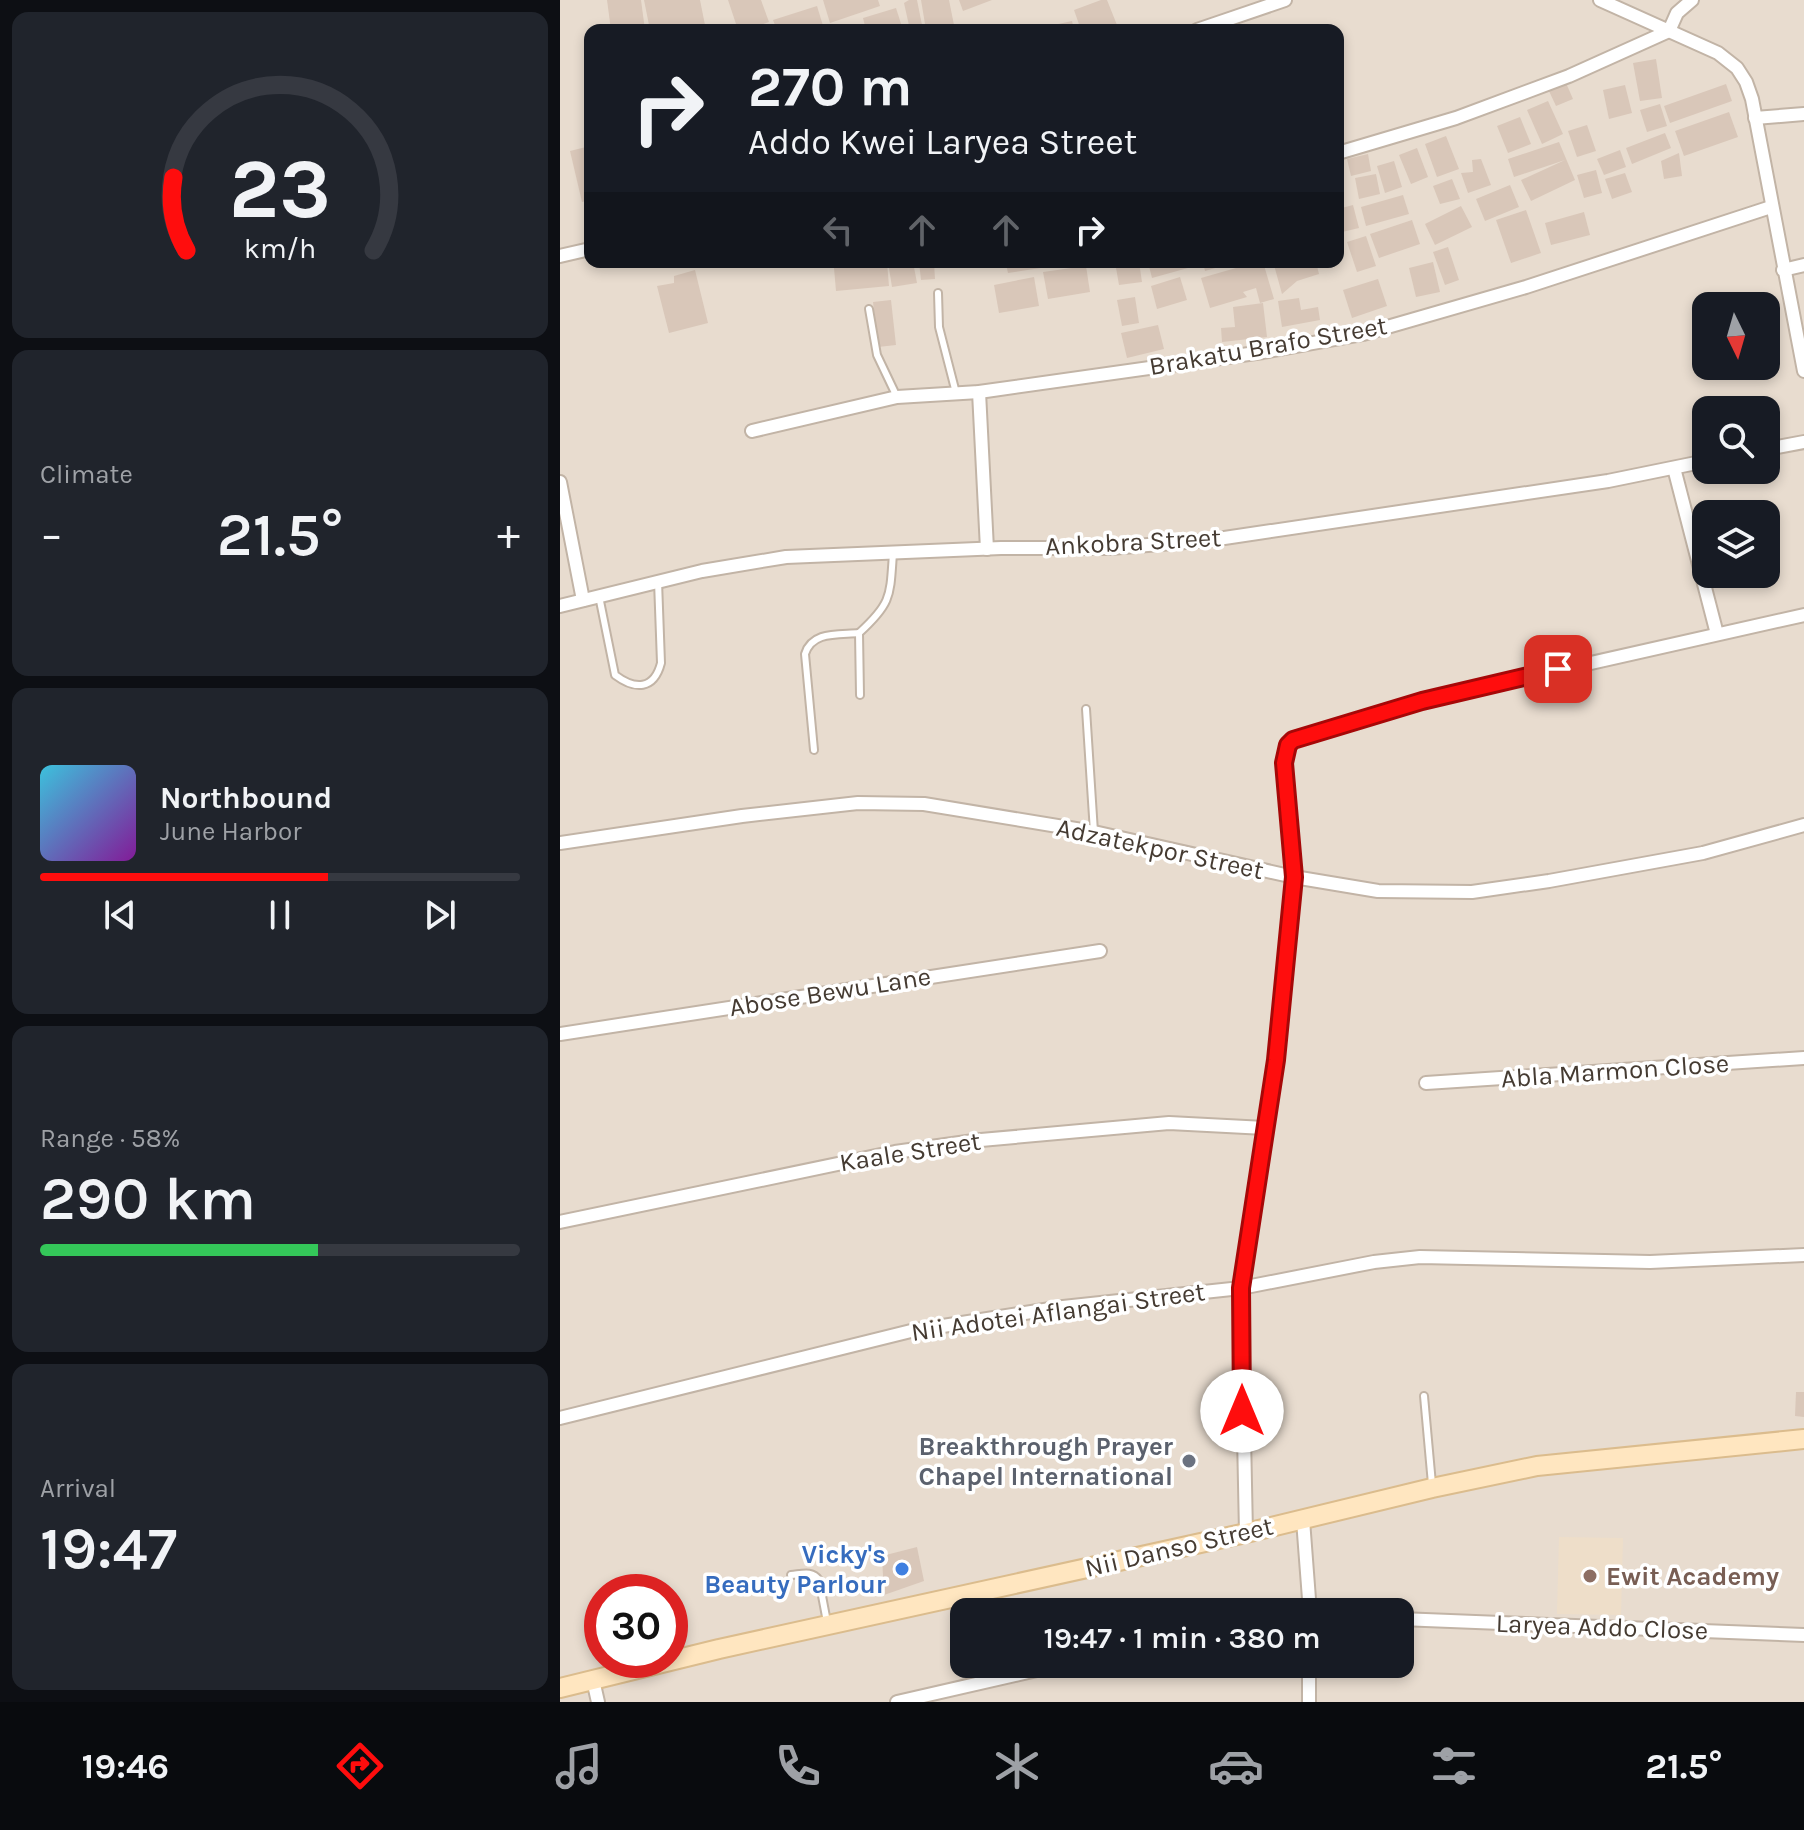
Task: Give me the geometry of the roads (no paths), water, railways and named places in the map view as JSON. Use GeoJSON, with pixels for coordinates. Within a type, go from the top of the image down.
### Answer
{"type":"FeatureCollection","features":[{"type":"Feature","properties":{"kind":"street"},"geometry":{"type":"LineString","coordinates":[[1215,24],[1285,0]]}},
{"type":"Feature","properties":{"kind":"street"},"geometry":{"type":"LineString","coordinates":[[1600,0],[1718,53],[1737,68],[1746,82],[1804,371]]}},
{"type":"Feature","properties":{"kind":"street"},"geometry":{"type":"LineString","coordinates":[[1344,151],[1456,118],[1569,76],[1669,31],[1677,13],[1692,0]]}},
{"type":"Feature","properties":{"kind":"street"},"geometry":{"type":"LineString","coordinates":[[1755,118],[1804,114]]}},
{"type":"Feature","properties":{"kind":"street","name":"Brakatu Brafo Street"},"geometry":{"type":"LineString","coordinates":[[752,431],[897,397],[979,392],[1263,352],[1363,334],[1526,287],[1771,207]]}},
{"type":"Feature","properties":{"kind":"street"},"geometry":{"type":"LineString","coordinates":[[560,256],[584,250]]}},
{"type":"Feature","properties":{"kind":"street"},"geometry":{"type":"LineString","coordinates":[[1783,270],[1804,265]]}},
{"type":"Feature","properties":{"kind":"street"},"geometry":{"type":"LineString","coordinates":[[979,392],[987,549]]}},
{"type":"Feature","properties":{"kind":"street"},"geometry":{"type":"LineString","coordinates":[[1780,446],[1804,442]]}},
{"type":"Feature","properties":{"kind":"street","name":"Ankobra Street"},"geometry":{"type":"LineString","coordinates":[[560,606],[702,571],[786,557],[987,549],[1110,548],[1211,540],[1608,481],[1692,464]]}},
{"type":"Feature","properties":{"kind":"street"},"geometry":{"type":"LineString","coordinates":[[1674,468],[1717,634]]}},
{"type":"Feature","properties":{"kind":"street"},"geometry":{"type":"LineString","coordinates":[[560,482],[583,600]]}},
{"type":"Feature","properties":{"kind":"street"},"geometry":{"type":"LineString","coordinates":[[1246,1533],[1241,1288],[1276,1060],[1294,877],[1284,763],[1288,745],[1293,740],[1422,701],[1804,615]]}},
{"type":"Feature","properties":{"kind":"street","name":"Adzatekpor Street"},"geometry":{"type":"LineString","coordinates":[[560,843],[742,816],[858,803],[924,804],[1094,832],[1294,877],[1378,891],[1472,892],[1703,853],[1804,825]]}},
{"type":"Feature","properties":{"kind":"street","name":"Abose Bewu Lane"},"geometry":{"type":"LineString","coordinates":[[560,1034],[1100,951]]}},
{"type":"Feature","properties":{"kind":"street","name":"Abla Marmon Close"},"geometry":{"type":"LineString","coordinates":[[1426,1083],[1804,1058]]}},
{"type":"Feature","properties":{"kind":"street","name":"Kaale Street"},"geometry":{"type":"LineString","coordinates":[[560,1222],[895,1152],[981,1140],[1169,1123],[1265,1128]]}},
{"type":"Feature","properties":{"kind":"street","name":"Nii Adotei Aflangai Street"},"geometry":{"type":"LineString","coordinates":[[560,1418],[911,1331],[1063,1307],[1241,1288],[1374,1262],[1420,1257],[1650,1262],[1804,1255]]}},
{"type":"Feature","properties":{"kind":"street","name":"Nii Danso Street"},"geometry":{"type":"LineString","coordinates":[[560,1688],[1537,1466],[1804,1439]]}},
{"type":"Feature","properties":{"kind":"street"},"geometry":{"type":"LineString","coordinates":[[1303,1520],[1309,1598]]}},
{"type":"Feature","properties":{"kind":"street","name":"Laryea Addo Close"},"geometry":{"type":"LineString","coordinates":[[1414,1620],[1804,1635]]}},
{"type":"Feature","properties":{"kind":"street"},"geometry":{"type":"LineString","coordinates":[[897,1702],[1002,1678]]}},
{"type":"Feature","properties":{"kind":"street"},"geometry":{"type":"LineString","coordinates":[[1309,1678],[1309,1702]]}},
{"type":"Feature","properties":{"kind":"street"},"geometry":{"type":"LineString","coordinates":[[593,1680],[598,1702]]}},
{"type":"Feature","properties":{"kind":"lane"},"geometry":{"type":"LineString","coordinates":[[938,293],[939,327],[956,393]]}},
{"type":"Feature","properties":{"kind":"lane"},"geometry":{"type":"LineString","coordinates":[[869,309],[877,355],[897,397]]}},
{"type":"Feature","properties":{"kind":"lane"},"geometry":{"type":"LineString","coordinates":[[814,750],[805,654],[808,643],[817,638],[859,633],[882,612],[890,590],[893,553]]}},
{"type":"Feature","properties":{"kind":"lane"},"geometry":{"type":"LineString","coordinates":[[599,596],[615,675],[627,684],[639,685],[652,681],[659,674],[658,581]]}},
{"type":"Feature","properties":{"kind":"lane"},"geometry":{"type":"LineString","coordinates":[[859,633],[860,695]]}},
{"type":"Feature","properties":{"kind":"lane"},"geometry":{"type":"LineString","coordinates":[[1086,709],[1094,832]]}},
{"type":"Feature","properties":{"kind":"lane"},"geometry":{"type":"LineString","coordinates":[[1424,1396],[1432,1488]]}},
{"type":"Feature","properties":{"kind":"lane"},"geometry":{"type":"LineString","coordinates":[[791,1575],[816,1575],[828,1625]]}},
{"type":"Feature","properties":{"kind":"place","name":"Breakthrough Prayer Chapel International"},"geometry":{"type":"Point","coordinates":[1189,1461]}},
{"type":"Feature","properties":{"kind":"place","name":"Vicky's Beauty Parlour"},"geometry":{"type":"Point","coordinates":[902,1569]}},
{"type":"Feature","properties":{"kind":"place","name":"Ewit Academy"},"geometry":{"type":"Point","coordinates":[1590,1576]}}]}
